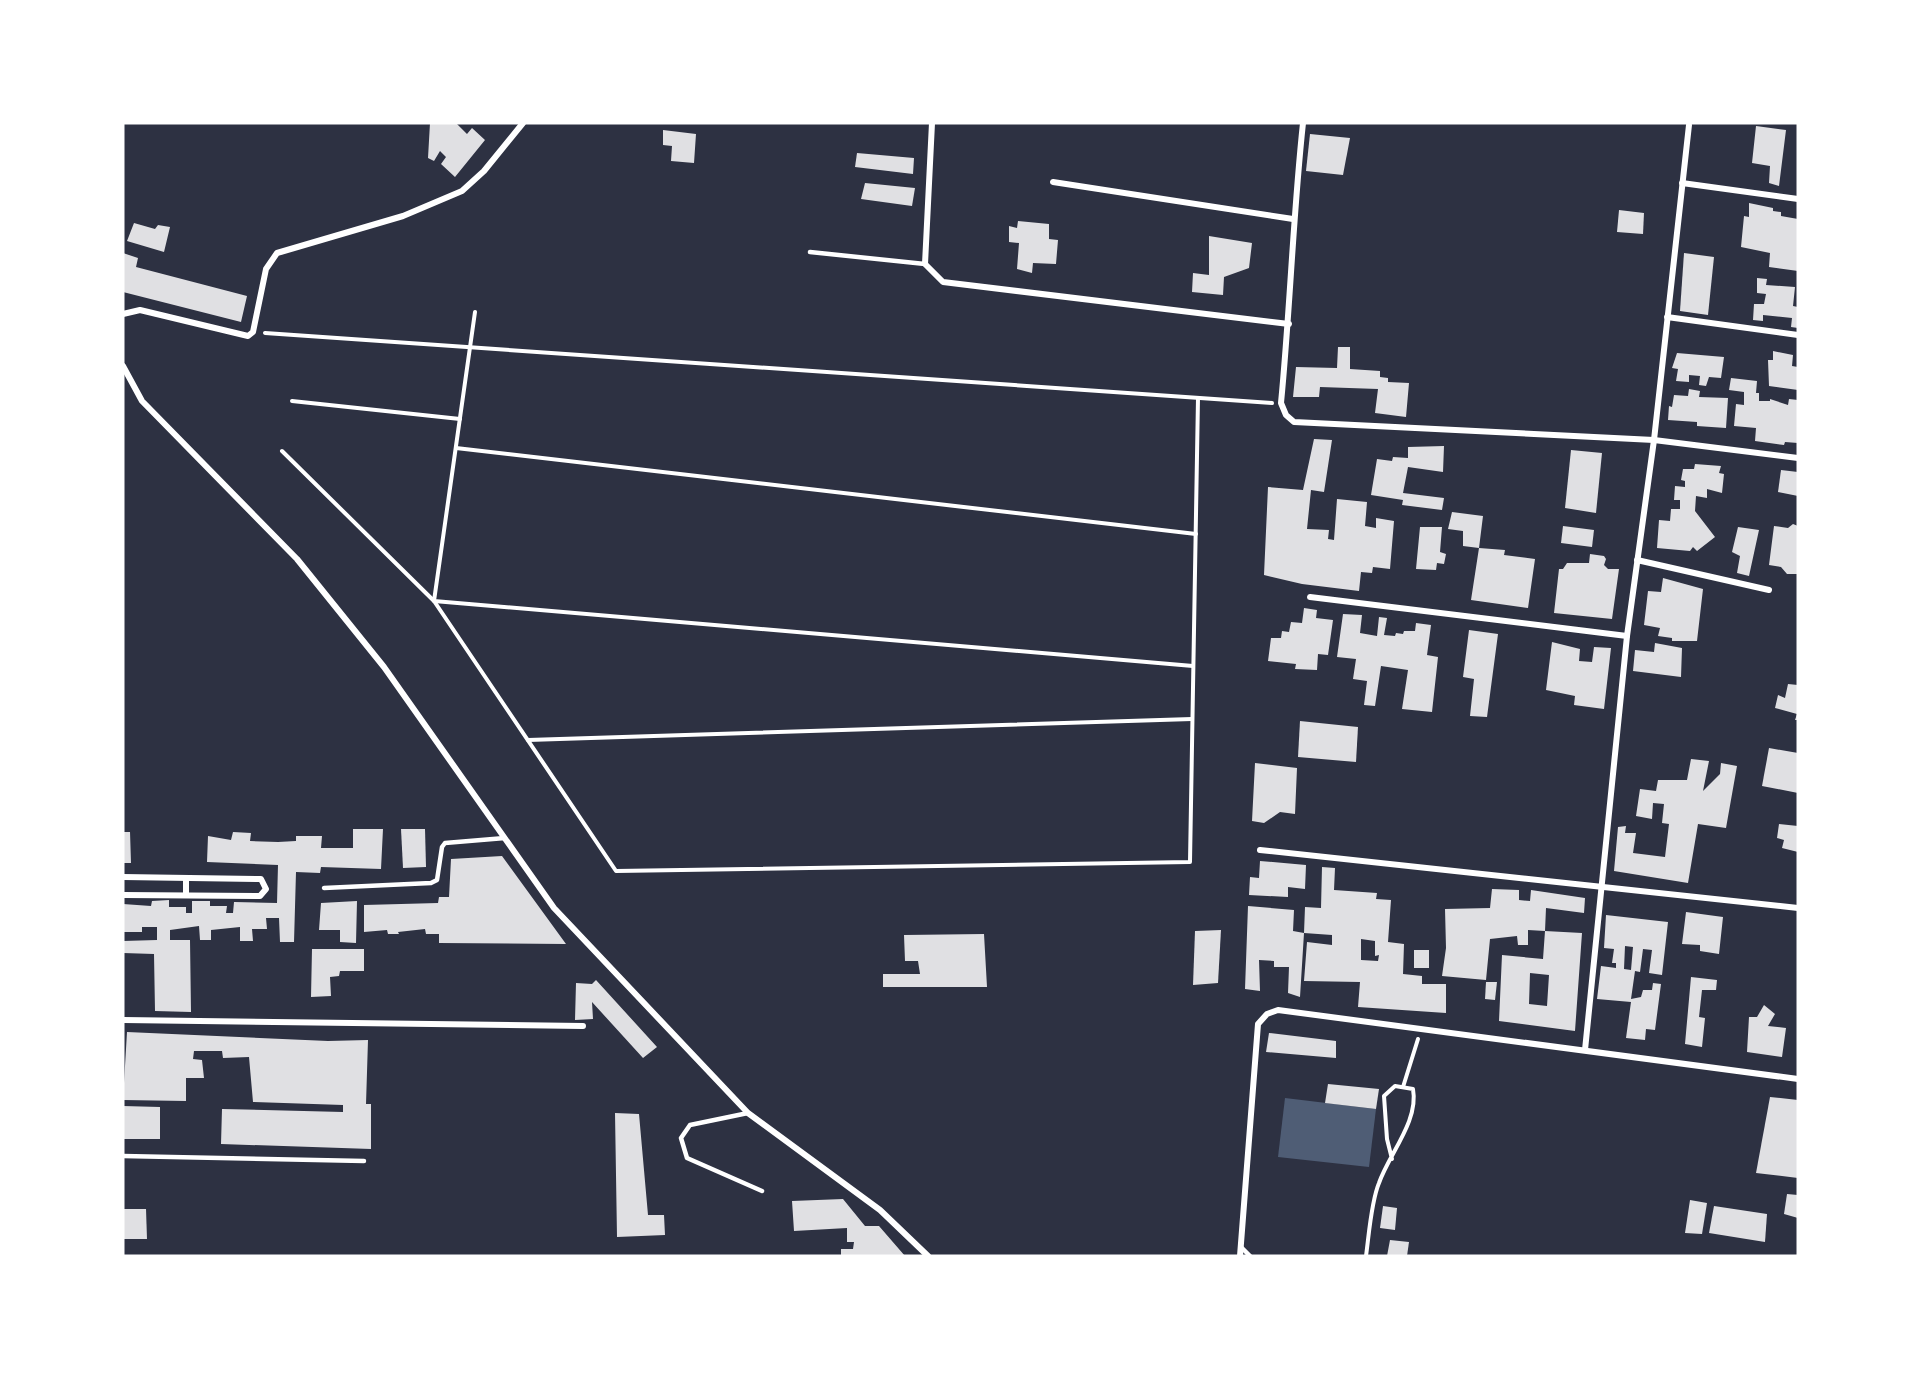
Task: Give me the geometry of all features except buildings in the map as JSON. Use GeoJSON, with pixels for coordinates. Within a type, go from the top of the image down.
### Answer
{"type":"FeatureCollection","features":[{"type":"Feature","properties":{"kind":"street"},"geometry":{"type":"LineString","coordinates":[[123,314],[140,310],[238,336],[248,336],[253,332],[266,269],[277,253],[403,216],[462,191],[484,171],[524,123]]}},
{"type":"Feature","properties":{"kind":"street"},"geometry":{"type":"LineString","coordinates":[[932,123],[925,264],[943,282],[1289,324]]}},
{"type":"Feature","properties":{"kind":"street"},"geometry":{"type":"LineString","coordinates":[[1303,123],[1293,219],[1289,324],[1281,403],[1286,415],[1293,422],[1654,440],[1798,458]]}},
{"type":"Feature","properties":{"kind":"street"},"geometry":{"type":"LineString","coordinates":[[1585,1050],[1604,885],[1627,636],[1654,440],[1689,125]]}},
{"type":"Feature","properties":{"kind":"street"},"geometry":{"type":"LineString","coordinates":[[1053,182],[1293,219]]}},
{"type":"Feature","properties":{"kind":"street"},"geometry":{"type":"LineString","coordinates":[[1682,183],[1798,199]]}},
{"type":"Feature","properties":{"kind":"street"},"geometry":{"type":"LineString","coordinates":[[1667,317],[1798,335]]}},
{"type":"Feature","properties":{"kind":"street"},"geometry":{"type":"LineString","coordinates":[[123,366],[142,401],[297,559],[384,667],[554,908],[748,1113],[880,1210],[928,1256]]}},
{"type":"Feature","properties":{"kind":"street"},"geometry":{"type":"LineString","coordinates":[[1637,560],[1769,590]]}},
{"type":"Feature","properties":{"kind":"street"},"geometry":{"type":"LineString","coordinates":[[1310,597],[1627,636]]}},
{"type":"Feature","properties":{"kind":"street"},"geometry":{"type":"LineString","coordinates":[[1260,850],[1604,885],[1798,908]]}},
{"type":"Feature","properties":{"kind":"street"},"geometry":{"type":"LineString","coordinates":[[123,877],[261,879],[266,888],[260,896],[123,895]]}},
{"type":"Feature","properties":{"kind":"street"},"geometry":{"type":"LineString","coordinates":[[186,878],[186,895]]}},
{"type":"Feature","properties":{"kind":"street"},"geometry":{"type":"LineString","coordinates":[[1240,1256],[1258,1024],[1267,1014],[1278,1010],[1798,1079]]}},
{"type":"Feature","properties":{"kind":"street"},"geometry":{"type":"LineString","coordinates":[[123,1020],[583,1026]]}},
{"type":"Feature","properties":{"kind":"lane"},"geometry":{"type":"LineString","coordinates":[[810,252],[925,264]]}},
{"type":"Feature","properties":{"kind":"lane"},"geometry":{"type":"LineString","coordinates":[[324,888],[432,883],[436,880],[442,847],[445,843],[505,838]]}},
{"type":"Feature","properties":{"kind":"lane"},"geometry":{"type":"LineString","coordinates":[[748,1113],[690,1125],[681,1138],[687,1158],[762,1191]]}},
{"type":"Feature","properties":{"kind":"lane"},"geometry":{"type":"LineString","coordinates":[[123,1156],[364,1161]]}},
{"type":"Feature","properties":{"kind":"lane"},"geometry":{"type":"LineString","coordinates":[[1241,1246],[1250,1256]]}},
{"type":"Feature","properties":{"kind":"path"},"geometry":{"type":"LineString","coordinates":[[434,601],[475,312]]}},
{"type":"Feature","properties":{"kind":"path"},"geometry":{"type":"LineString","coordinates":[[253,332],[1281,403]]}},
{"type":"Feature","properties":{"kind":"path"},"geometry":{"type":"LineString","coordinates":[[282,451],[434,601],[616,871],[1190,862],[1198,398]]}},
{"type":"Feature","properties":{"kind":"path"},"geometry":{"type":"LineString","coordinates":[[292,401],[460,419]]}},
{"type":"Feature","properties":{"kind":"path"},"geometry":{"type":"LineString","coordinates":[[456,448],[1196,534]]}},
{"type":"Feature","properties":{"kind":"path"},"geometry":{"type":"LineString","coordinates":[[434,601],[1193,666]]}},
{"type":"Feature","properties":{"kind":"path"},"geometry":{"type":"LineString","coordinates":[[528,740],[1192,719]]}},
{"type":"Feature","properties":{"kind":"path"},"geometry":{"type":"LineString","coordinates":[[1403,1087],[1421,1029]]}},
{"type":"Feature","properties":{"kind":"path"},"geometry":{"type":"LineString","coordinates":[[1366,1256],[1378,1183],[1392,1159],[1415,1102],[1413,1089],[1395,1086],[1384,1096],[1387,1138],[1392,1159]]}},
{"type":"Feature","properties":{"kind":"water"},"geometry":{"type":"Polygon","coordinates":[[[1285,1098],[1376,1109],[1369,1167],[1278,1157],[1285,1098]]]}}]}
